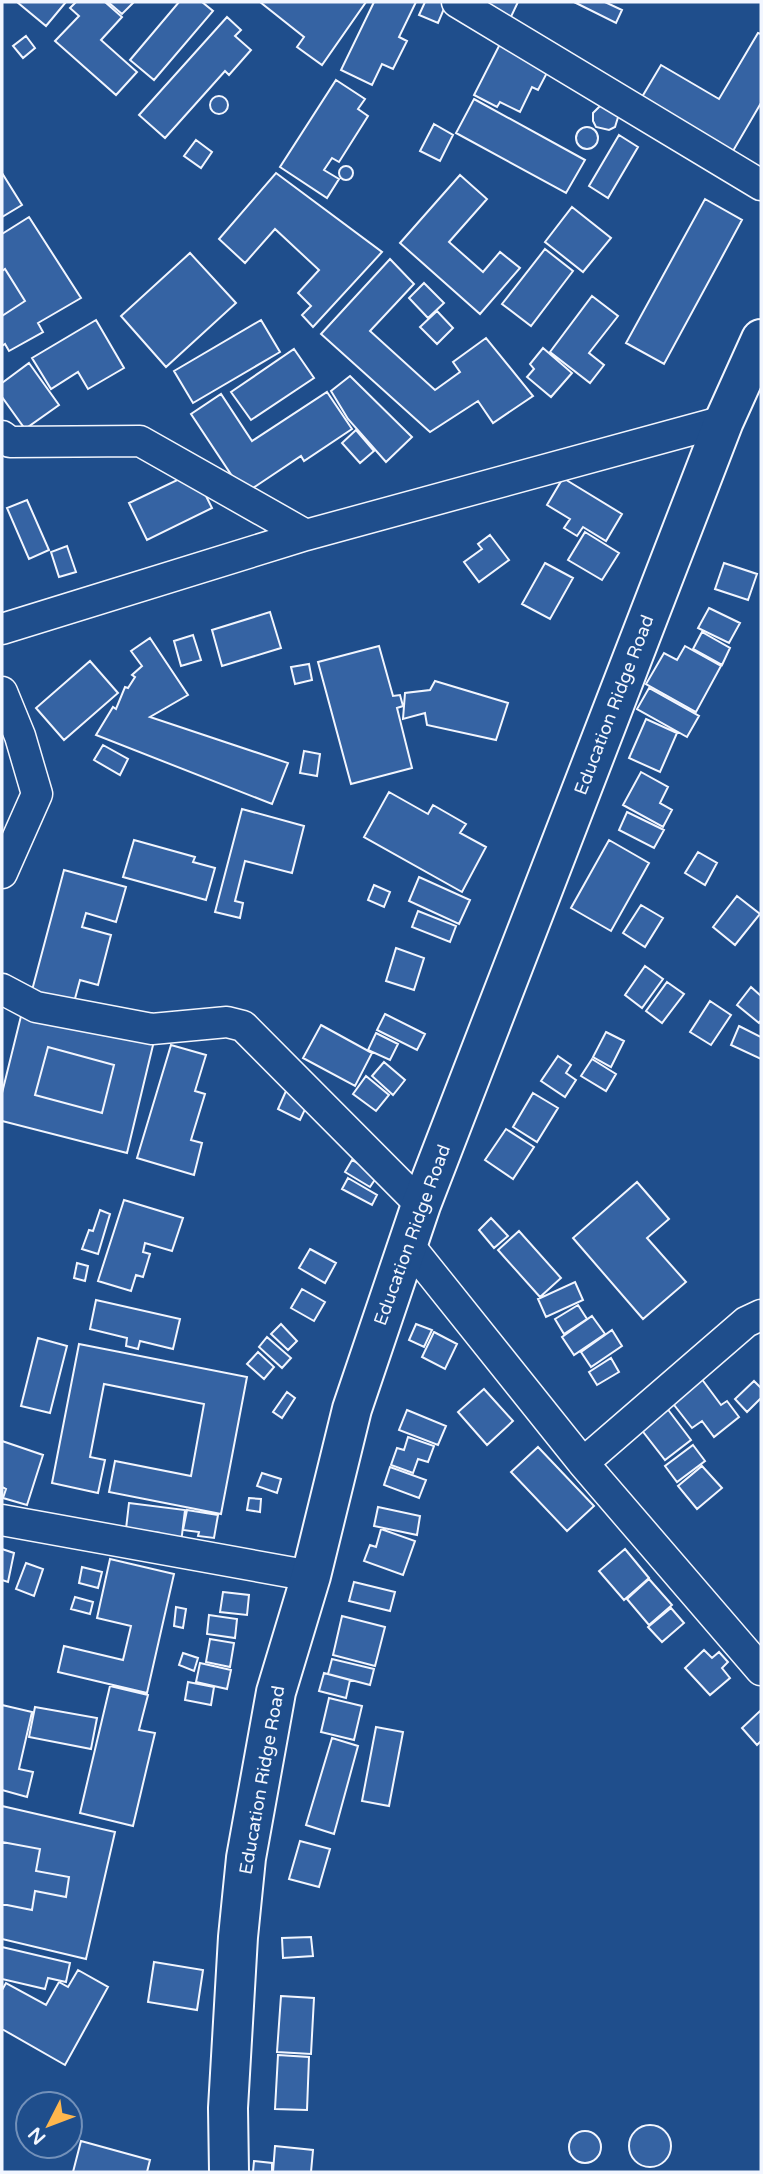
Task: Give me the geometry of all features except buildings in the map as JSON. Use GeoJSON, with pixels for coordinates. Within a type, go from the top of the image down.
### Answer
{"type":"FeatureCollection","features":[{"type":"Feature","properties":{"kind":"main road","name":"Education Ridge Road"},"geometry":{"type":"LineString","coordinates":[[229,2172],[229,2082],[246,1858],[276,1692],[311,1576],[352,1409],[421,1205],[724,421],[761,339]]}},
{"type":"Feature","properties":{"kind":"street"},"geometry":{"type":"LineString","coordinates":[[457,2],[761,186]]}},
{"type":"Feature","properties":{"kind":"street"},"geometry":{"type":"LineString","coordinates":[[2,629],[306,535],[724,421]]}},
{"type":"Feature","properties":{"kind":"street"},"geometry":{"type":"LineString","coordinates":[[2,436],[9,442],[140,441],[306,535]]}},
{"type":"Feature","properties":{"kind":"street"},"geometry":{"type":"LineString","coordinates":[[2,692],[20,736],[37,794],[2,873]]}},
{"type":"Feature","properties":{"kind":"street"},"geometry":{"type":"LineString","coordinates":[[2,989],[36,1007],[152,1030],[227,1022],[243,1026],[421,1205]]}},
{"type":"Feature","properties":{"kind":"street"},"geometry":{"type":"LineString","coordinates":[[407,1243],[583,1463],[761,1670]]}},
{"type":"Feature","properties":{"kind":"street"},"geometry":{"type":"LineString","coordinates":[[583,1463],[756,1324]]}},
{"type":"Feature","properties":{"kind":"street"},"geometry":{"type":"LineString","coordinates":[[2,1520],[311,1576]]}}]}
